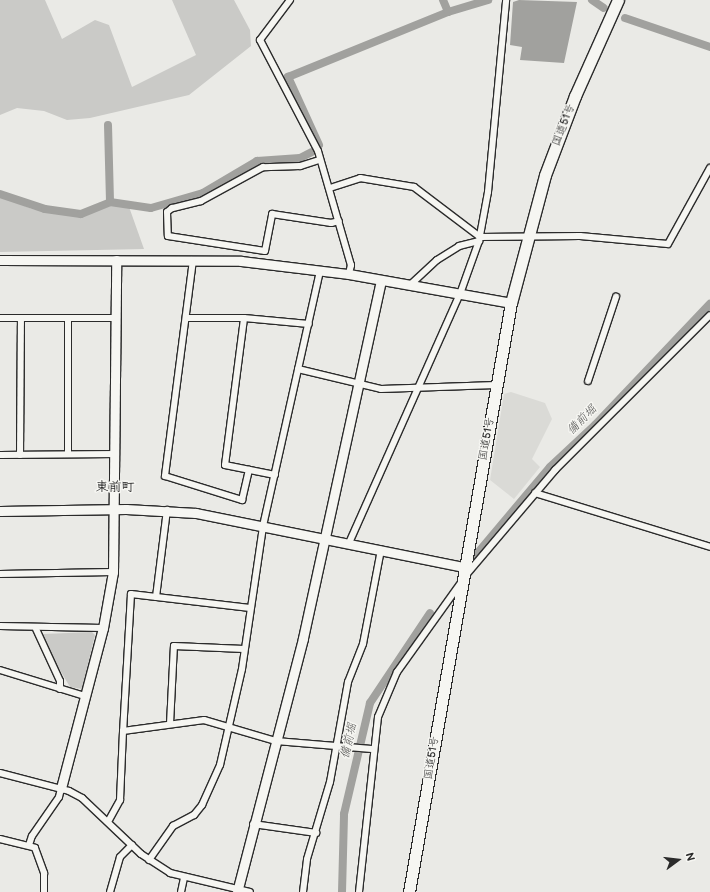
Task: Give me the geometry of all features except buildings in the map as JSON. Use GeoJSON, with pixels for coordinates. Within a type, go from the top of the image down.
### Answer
{"type":"FeatureCollection","features":[{"type":"Feature","properties":{"kind":"highway","name":"国道51号"},"geometry":{"type":"LineString","coordinates":[[409,892],[511,304],[528,237],[563,125],[618,0]]}},
{"type":"Feature","properties":{"kind":"street"},"geometry":{"type":"LineString","coordinates":[[290,0],[260,40],[319,160],[330,188],[351,265],[349,274]]}},
{"type":"Feature","properties":{"kind":"street"},"geometry":{"type":"LineString","coordinates":[[349,543],[460,294],[480,239],[488,192],[506,0]]}},
{"type":"Feature","properties":{"kind":"street"},"geometry":{"type":"LineString","coordinates":[[319,160],[300,166],[263,167],[201,201],[172,208],[167,212],[168,236],[265,251],[272,214],[331,223],[339,221]]}},
{"type":"Feature","properties":{"kind":"street"},"geometry":{"type":"LineString","coordinates":[[409,286],[437,260],[459,246],[480,239],[580,236],[668,244],[710,168]]}},
{"type":"Feature","properties":{"kind":"street"},"geometry":{"type":"LineString","coordinates":[[330,188],[360,178],[414,187],[480,239]]}},
{"type":"Feature","properties":{"kind":"street"},"geometry":{"type":"LineString","coordinates":[[0,260],[193,260],[320,270],[511,304]]}},
{"type":"Feature","properties":{"kind":"street"},"geometry":{"type":"LineString","coordinates":[[29,845],[32,836],[59,797],[103,628],[113,572],[116,509],[116,260]]}},
{"type":"Feature","properties":{"kind":"street"},"geometry":{"type":"LineString","coordinates":[[193,260],[165,476],[242,500],[249,470]]}},
{"type":"Feature","properties":{"kind":"street"},"geometry":{"type":"LineString","coordinates":[[149,860],[173,826],[194,815],[202,805],[220,765],[244,650],[263,526],[320,270]]}},
{"type":"Feature","properties":{"kind":"street"},"geometry":{"type":"LineString","coordinates":[[237,891],[253,824],[276,740],[324,538],[381,281]]}},
{"type":"Feature","properties":{"kind":"street"},"geometry":{"type":"LineString","coordinates":[[588,382],[616,297]]}},
{"type":"Feature","properties":{"kind":"street"},"geometry":{"type":"LineString","coordinates":[[358,892],[372,749],[378,718],[397,672],[463,578],[536,494],[710,315]]}},
{"type":"Feature","properties":{"kind":"street"},"geometry":{"type":"LineString","coordinates":[[0,318],[116,318]]}},
{"type":"Feature","properties":{"kind":"street"},"geometry":{"type":"LineString","coordinates":[[20,455],[21,318]]}},
{"type":"Feature","properties":{"kind":"street"},"geometry":{"type":"LineString","coordinates":[[68,318],[68,454]]}},
{"type":"Feature","properties":{"kind":"street"},"geometry":{"type":"LineString","coordinates":[[186,318],[244,318],[309,324]]}},
{"type":"Feature","properties":{"kind":"street"},"geometry":{"type":"LineString","coordinates":[[244,318],[225,465],[275,475]]}},
{"type":"Feature","properties":{"kind":"street"},"geometry":{"type":"LineString","coordinates":[[298,369],[381,389],[496,385]]}},
{"type":"Feature","properties":{"kind":"street"},"geometry":{"type":"LineString","coordinates":[[0,455],[116,454]]}},
{"type":"Feature","properties":{"kind":"street"},"geometry":{"type":"LineString","coordinates":[[536,494],[710,547]]}},
{"type":"Feature","properties":{"kind":"street"},"geometry":{"type":"LineString","coordinates":[[0,511],[116,509],[167,510],[263,526],[465,567]]}},
{"type":"Feature","properties":{"kind":"street"},"geometry":{"type":"LineString","coordinates":[[156,597],[167,510]]}},
{"type":"Feature","properties":{"kind":"street"},"geometry":{"type":"LineString","coordinates":[[303,892],[316,832],[330,782],[348,682],[363,644],[381,550]]}},
{"type":"Feature","properties":{"kind":"street"},"geometry":{"type":"LineString","coordinates":[[0,574],[113,572]]}},
{"type":"Feature","properties":{"kind":"street"},"geometry":{"type":"LineString","coordinates":[[109,820],[120,800],[131,594],[250,608]]}},
{"type":"Feature","properties":{"kind":"street"},"geometry":{"type":"LineString","coordinates":[[0,626],[36,630],[103,628]]}},
{"type":"Feature","properties":{"kind":"street"},"geometry":{"type":"LineString","coordinates":[[36,630],[60,681],[60,688]]}},
{"type":"Feature","properties":{"kind":"street"},"geometry":{"type":"LineString","coordinates":[[170,724],[174,646],[244,650]]}},
{"type":"Feature","properties":{"kind":"street"},"geometry":{"type":"LineString","coordinates":[[0,670],[85,696]]}},
{"type":"Feature","properties":{"kind":"street"},"geometry":{"type":"LineString","coordinates":[[123,731],[204,720],[276,740],[372,749]]}},
{"type":"Feature","properties":{"kind":"street"},"geometry":{"type":"LineString","coordinates":[[0,773],[61,788],[94,805],[132,845],[149,860],[184,878],[237,891],[250,892]]}},
{"type":"Feature","properties":{"kind":"street"},"geometry":{"type":"LineString","coordinates":[[253,824],[316,832]]}},
{"type":"Feature","properties":{"kind":"street"},"geometry":{"type":"LineString","coordinates":[[0,839],[29,845],[38,855],[44,892]]}},
{"type":"Feature","properties":{"kind":"street"},"geometry":{"type":"LineString","coordinates":[[110,892],[120,857],[132,845]]}},
{"type":"Feature","properties":{"kind":"street"},"geometry":{"type":"LineString","coordinates":[[181,892],[184,878]]}},
{"type":"Feature","properties":{"kind":"shaded area"},"geometry":{"type":"Polygon","coordinates":[[[0,0],[45,0],[62,39],[95,20],[109,25],[132,87],[196,55],[172,0],[234,0],[250,30],[251,46],[189,95],[90,118],[67,120],[44,111],[17,108],[0,115],[0,0]]]}},
{"type":"Feature","properties":{"kind":"shaded area"},"geometry":{"type":"Polygon","coordinates":[[[519,0],[577,2],[564,63],[520,60],[522,47],[510,45],[513,2],[519,0]]]}},
{"type":"Feature","properties":{"kind":"shaded area"},"geometry":{"type":"Polygon","coordinates":[[[0,196],[32,209],[82,217],[112,204],[128,204],[144,249],[0,252],[0,196]]]}},
{"type":"Feature","properties":{"kind":"shaded area"},"geometry":{"type":"Polygon","coordinates":[[[511,392],[545,403],[552,419],[532,459],[540,467],[514,499],[490,480],[504,394],[511,392]]]}},
{"type":"Feature","properties":{"kind":"shaded area"},"geometry":{"type":"Polygon","coordinates":[[[92,632],[95,635],[82,689],[70,687],[41,638],[43,634],[92,632]]]}},
{"type":"Feature","properties":{"kind":"waterway"},"geometry":{"type":"LineString","coordinates":[[443,0],[448,12]]}},
{"type":"Feature","properties":{"kind":"waterway"},"geometry":{"type":"LineString","coordinates":[[319,145],[288,77],[448,12],[488,0]]}},
{"type":"Feature","properties":{"kind":"waterway"},"geometry":{"type":"LineString","coordinates":[[592,0],[604,8]]}},
{"type":"Feature","properties":{"kind":"waterway"},"geometry":{"type":"LineString","coordinates":[[625,18],[710,47]]}},
{"type":"Feature","properties":{"kind":"waterway"},"geometry":{"type":"LineString","coordinates":[[108,125],[110,202]]}},
{"type":"Feature","properties":{"kind":"waterway"},"geometry":{"type":"LineString","coordinates":[[0,194],[45,209],[81,214],[110,202],[151,208],[203,193],[257,161],[300,158],[312,152]]}},
{"type":"Feature","properties":{"kind":"waterway","name":"備前堀"},"geometry":{"type":"LineString","coordinates":[[475,556],[550,467],[595,425],[710,304]]}},
{"type":"Feature","properties":{"kind":"waterway","name":"備前堀"},"geometry":{"type":"LineString","coordinates":[[342,892],[344,814],[370,703],[430,613]]}},
{"type":"Feature","properties":{"kind":"district","name":"東前町"},"geometry":{"type":"Point","coordinates":[115,487]}}]}
